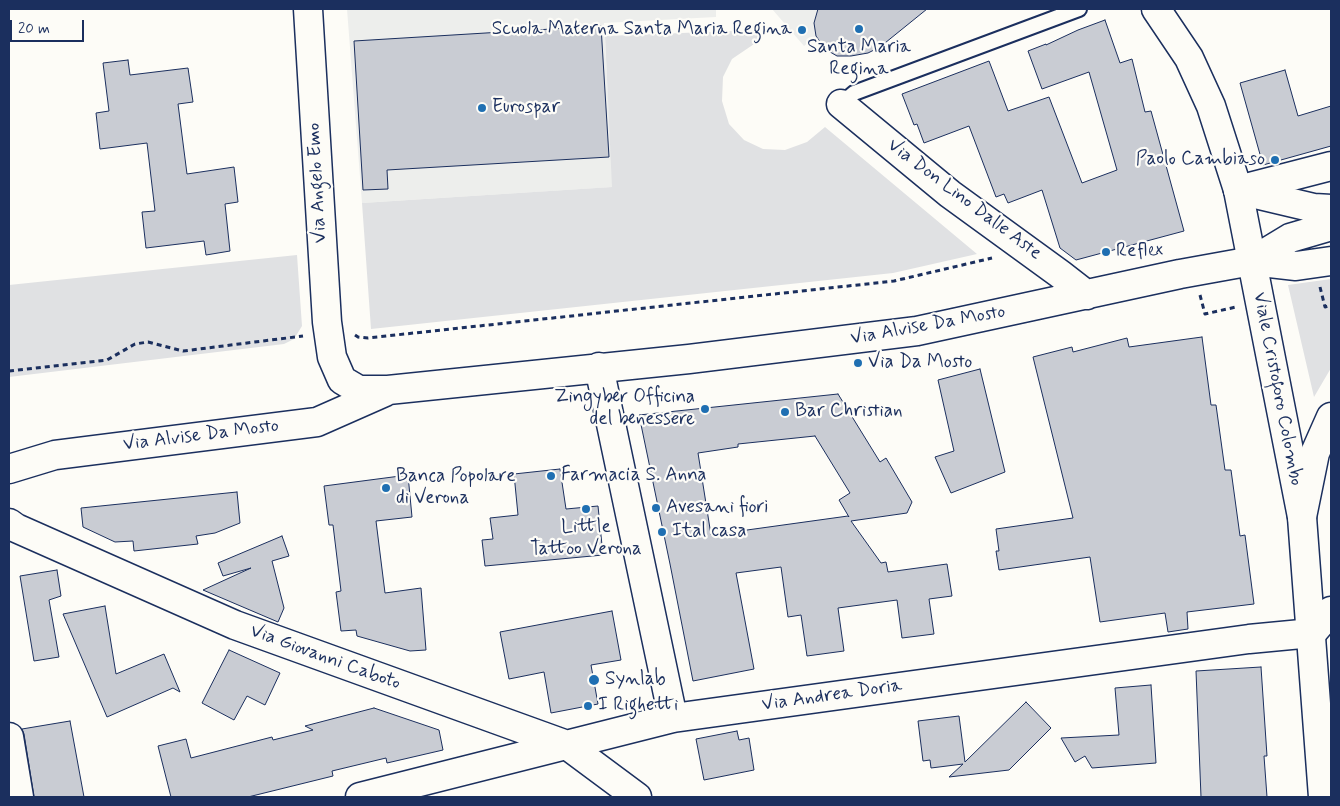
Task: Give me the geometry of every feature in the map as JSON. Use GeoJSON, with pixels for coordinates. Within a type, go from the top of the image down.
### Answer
{"type":"FeatureCollection","features":[{"type":"Feature","properties":{"kind":"street","name":"Via Angelo Emo"},"geometry":{"type":"LineString","coordinates":[[308,9],[325,292],[332,357]]}},
{"type":"Feature","properties":{"kind":"street"},"geometry":{"type":"LineString","coordinates":[[1156,9],[1189,58],[1207,98],[1238,190],[1252,261],[1290,238],[1331,226]]}},
{"type":"Feature","properties":{"kind":"street","name":"Via Don Lino Dalle Aste"},"geometry":{"type":"LineString","coordinates":[[841,104],[950,194],[1087,295]]}},
{"type":"Feature","properties":{"kind":"street"},"geometry":{"type":"LineString","coordinates":[[1238,190],[1331,166]]}},
{"type":"Feature","properties":{"kind":"street"},"geometry":{"type":"LineString","coordinates":[[1238,190],[1314,208],[1331,209]]}},
{"type":"Feature","properties":{"kind":"street","name":"Via Alvise Da Mosto"},"geometry":{"type":"LineString","coordinates":[[332,357],[342,380],[359,390],[388,390],[689,359],[917,332],[1180,274],[1252,261]]}},
{"type":"Feature","properties":{"kind":"street","name":"Viale Cristoforo Colombo"},"geometry":{"type":"LineString","coordinates":[[1322,797],[1312,633],[1302,518],[1252,261],[1296,266],[1331,261]]}},
{"type":"Feature","properties":{"kind":"street"},"geometry":{"type":"LineString","coordinates":[[599,367],[673,718]]}},
{"type":"Feature","properties":{"kind":"street","name":"Via Alvise Da Mosto"},"geometry":{"type":"LineString","coordinates":[[9,469],[55,455],[316,422],[388,390]]}},
{"type":"Feature","properties":{"kind":"street","name":"Viale Cristoforo Colombo"},"geometry":{"type":"LineString","coordinates":[[1302,518],[1315,453],[1331,417]]}},
{"type":"Feature","properties":{"kind":"street","name":"Via Giovanni Caboto"},"geometry":{"type":"LineString","coordinates":[[9,523],[16,528],[234,625],[567,745],[637,797]]}},
{"type":"Feature","properties":{"kind":"street"},"geometry":{"type":"LineString","coordinates":[[1312,633],[1331,611]]}},
{"type":"Feature","properties":{"kind":"street","name":"Via Andrea Doria"},"geometry":{"type":"LineString","coordinates":[[360,797],[673,718],[1240,640],[1312,633]]}},
{"type":"Feature","properties":{"kind":"street"},"geometry":{"type":"LineString","coordinates":[[9,737],[19,797]]}},
{"type":"Feature","properties":{"kind":"lane"},"geometry":{"type":"LineString","coordinates":[[841,104],[854,93],[1079,9]]}},
{"type":"Feature","properties":{"kind":"path"},"geometry":{"type":"LineString","coordinates":[[351,331],[358,337],[368,338],[837,288],[894,281],[993,258]]}},
{"type":"Feature","properties":{"kind":"path"},"geometry":{"type":"LineString","coordinates":[[1320,287],[1324,307],[1331,305]]}},
{"type":"Feature","properties":{"kind":"path"},"geometry":{"type":"LineString","coordinates":[[1205,314],[1222,311]]}},
{"type":"Feature","properties":{"kind":"path"},"geometry":{"type":"LineString","coordinates":[[9,371],[107,360],[135,344],[148,342],[183,351],[286,339]]}},
{"type":"Feature","properties":{"kind":"shaded area","name":"Eurospar"},"geometry":{"type":"Polygon","coordinates":[[[347,9],[716,9],[716,17],[604,23],[613,187],[362,203],[347,9]]]}},
{"type":"Feature","properties":{"kind":"shaded area","name":"Scuola Materna Santa Maria Regina"},"geometry":{"type":"Polygon","coordinates":[[[772,9],[818,9],[814,23],[816,36],[804,46],[772,9]]]}},
{"type":"Feature","properties":{"kind":"shaded area"},"geometry":{"type":"Polygon","coordinates":[[[758,30],[760,40],[732,59],[723,77],[722,101],[729,124],[744,140],[763,149],[785,150],[807,142],[825,127],[977,254],[893,273],[371,329],[362,203],[612,187],[605,36],[758,30]]]}},
{"type":"Feature","properties":{"kind":"shaded area"},"geometry":{"type":"Polygon","coordinates":[[[297,255],[302,326],[294,339],[284,344],[9,377],[9,285],[297,255]]]}},
{"type":"Feature","properties":{"kind":"shaded area"},"geometry":{"type":"Polygon","coordinates":[[[1331,279],[1331,368],[1314,397],[1288,285],[1331,279]]]}},
{"type":"Feature","properties":{"kind":"building","name":"Santa Maria Regina"},"geometry":{"type":"Polygon","coordinates":[[[818,9],[927,9],[880,47],[868,53],[837,56],[825,49],[816,36],[814,23],[818,9]]]}},
{"type":"Feature","properties":{"kind":"building"},"geometry":{"type":"Polygon","coordinates":[[[1105,20],[1120,63],[1132,59],[1145,112],[1151,111],[1184,231],[1076,260],[1060,248],[1042,190],[1008,203],[1004,194],[996,197],[969,126],[924,143],[917,124],[914,125],[902,94],[989,61],[1008,111],[1049,97],[1082,183],[1117,170],[1089,72],[1042,89],[1028,51],[1105,20]]]}},
{"type":"Feature","properties":{"kind":"building","name":"Eurospar"},"geometry":{"type":"Polygon","coordinates":[[[601,26],[609,157],[387,170],[388,189],[363,190],[354,41],[601,26]]]}},
{"type":"Feature","properties":{"kind":"building"},"geometry":{"type":"Polygon","coordinates":[[[128,60],[130,75],[188,68],[193,102],[178,104],[187,174],[234,167],[238,202],[225,204],[230,251],[206,255],[204,241],[146,248],[142,212],[155,211],[147,143],[100,149],[96,113],[109,111],[103,63],[128,60]]]}},
{"type":"Feature","properties":{"kind":"building"},"geometry":{"type":"Polygon","coordinates":[[[1285,70],[1298,116],[1331,106],[1331,146],[1263,165],[1240,83],[1285,70]]]}},
{"type":"Feature","properties":{"kind":"building"},"geometry":{"type":"Polygon","coordinates":[[[1202,337],[1211,405],[1216,405],[1225,470],[1231,470],[1240,536],[1245,535],[1254,604],[1187,612],[1188,629],[1168,632],[1165,613],[1100,622],[1090,557],[999,570],[996,551],[999,551],[996,529],[1073,518],[1033,357],[1072,347],[1073,352],[1127,338],[1129,347],[1202,337]]]}},
{"type":"Feature","properties":{"kind":"building"},"geometry":{"type":"Polygon","coordinates":[[[980,369],[1005,472],[951,493],[935,457],[954,451],[938,380],[980,369]]]}},
{"type":"Feature","properties":{"kind":"building"},"geometry":{"type":"Polygon","coordinates":[[[838,394],[880,462],[886,458],[912,502],[907,513],[851,521],[881,563],[886,562],[888,572],[947,564],[952,596],[929,599],[934,634],[902,638],[897,600],[838,608],[844,651],[807,656],[801,615],[788,617],[781,567],[736,573],[754,669],[693,681],[639,415],[838,394]],[[815,436],[738,444],[738,447],[698,453],[711,535],[849,517],[839,500],[850,493],[815,436]]]}},
{"type":"Feature","properties":{"kind":"building"},"geometry":{"type":"Polygon","coordinates":[[[560,469],[566,509],[598,506],[603,555],[485,566],[482,540],[493,539],[490,518],[518,515],[514,474],[560,469]]]}},
{"type":"Feature","properties":{"kind":"building"},"geometry":{"type":"Polygon","coordinates":[[[408,475],[412,517],[376,521],[385,593],[421,588],[426,650],[410,651],[357,636],[356,630],[341,631],[336,592],[341,591],[333,525],[329,525],[324,486],[408,475]]]}},
{"type":"Feature","properties":{"kind":"building"},"geometry":{"type":"Polygon","coordinates":[[[237,492],[240,523],[215,533],[196,536],[198,544],[134,551],[133,541],[115,542],[83,527],[81,508],[237,492]]]}},
{"type":"Feature","properties":{"kind":"building"},"geometry":{"type":"Polygon","coordinates":[[[282,536],[289,556],[272,561],[284,608],[278,622],[203,590],[251,568],[223,576],[218,563],[282,536]]]}},
{"type":"Feature","properties":{"kind":"building"},"geometry":{"type":"Polygon","coordinates":[[[57,570],[61,596],[49,600],[59,657],[34,661],[20,576],[57,570]]]}},
{"type":"Feature","properties":{"kind":"building"},"geometry":{"type":"Polygon","coordinates":[[[105,606],[116,674],[164,654],[180,692],[173,688],[107,717],[63,614],[105,606]]]}},
{"type":"Feature","properties":{"kind":"building"},"geometry":{"type":"Polygon","coordinates":[[[612,611],[621,660],[591,665],[598,704],[551,713],[544,672],[509,679],[500,632],[612,611]]]}},
{"type":"Feature","properties":{"kind":"building"},"geometry":{"type":"Polygon","coordinates":[[[229,650],[280,673],[265,705],[247,696],[234,720],[202,703],[229,650]]]}},
{"type":"Feature","properties":{"kind":"building"},"geometry":{"type":"Polygon","coordinates":[[[1261,667],[1267,756],[1264,756],[1267,797],[1201,797],[1196,671],[1261,667]]]}},
{"type":"Feature","properties":{"kind":"building"},"geometry":{"type":"Polygon","coordinates":[[[1151,685],[1156,763],[1092,768],[1085,756],[1075,762],[1061,738],[1119,735],[1115,688],[1151,685]]]}},
{"type":"Feature","properties":{"kind":"building"},"geometry":{"type":"Polygon","coordinates":[[[1026,702],[1051,728],[1009,770],[949,777],[963,764],[931,768],[930,760],[923,761],[918,721],[959,716],[965,762],[1026,702]]]}},
{"type":"Feature","properties":{"kind":"building"},"geometry":{"type":"Polygon","coordinates":[[[374,708],[439,730],[443,750],[387,763],[386,758],[332,771],[333,776],[248,797],[171,797],[158,746],[186,739],[191,758],[272,737],[273,740],[313,730],[305,726],[374,708]]]}},
{"type":"Feature","properties":{"kind":"building"},"geometry":{"type":"Polygon","coordinates":[[[70,721],[84,797],[34,797],[22,729],[70,721]]]}},
{"type":"Feature","properties":{"kind":"building"},"geometry":{"type":"Polygon","coordinates":[[[737,731],[739,740],[749,738],[754,770],[704,780],[696,739],[737,731]]]}},
{"type":"Feature","properties":{"kind":"place","name":"Santa Maria Regina"},"geometry":{"type":"Point","coordinates":[859,29]}},
{"type":"Feature","properties":{"kind":"place","name":"Scuola Materna Santa Maria Regina"},"geometry":{"type":"Point","coordinates":[802,30]}},
{"type":"Feature","properties":{"kind":"place","name":"Eurospar"},"geometry":{"type":"Point","coordinates":[482,108]}},
{"type":"Feature","properties":{"kind":"place","name":"Paolo Cambiaso"},"geometry":{"type":"Point","coordinates":[1275,160]}},
{"type":"Feature","properties":{"kind":"place","name":"Reflex"},"geometry":{"type":"Point","coordinates":[1106,252]}},
{"type":"Feature","properties":{"kind":"place","name":"Via Da Mosto"},"geometry":{"type":"Point","coordinates":[858,363]}},
{"type":"Feature","properties":{"kind":"place","name":"Zingyber Officina del benessere"},"geometry":{"type":"Point","coordinates":[705,409]}},
{"type":"Feature","properties":{"kind":"place","name":"Bar Christian"},"geometry":{"type":"Point","coordinates":[785,412]}},
{"type":"Feature","properties":{"kind":"place","name":"Farmacia S. Anna"},"geometry":{"type":"Point","coordinates":[551,476]}},
{"type":"Feature","properties":{"kind":"place","name":"Banca Popolare di Verona"},"geometry":{"type":"Point","coordinates":[386,488]}},
{"type":"Feature","properties":{"kind":"place","name":"Avesani fiori"},"geometry":{"type":"Point","coordinates":[656,508]}},
{"type":"Feature","properties":{"kind":"place","name":"Little Tattoo Verona"},"geometry":{"type":"Point","coordinates":[586,509]}},
{"type":"Feature","properties":{"kind":"place","name":"Ital casa"},"geometry":{"type":"Point","coordinates":[662,532]}},
{"type":"Feature","properties":{"kind":"place","name":"Synlab"},"geometry":{"type":"Point","coordinates":[594,680]}},
{"type":"Feature","properties":{"kind":"place","name":"I Righetti"},"geometry":{"type":"Point","coordinates":[588,706]}}]}
